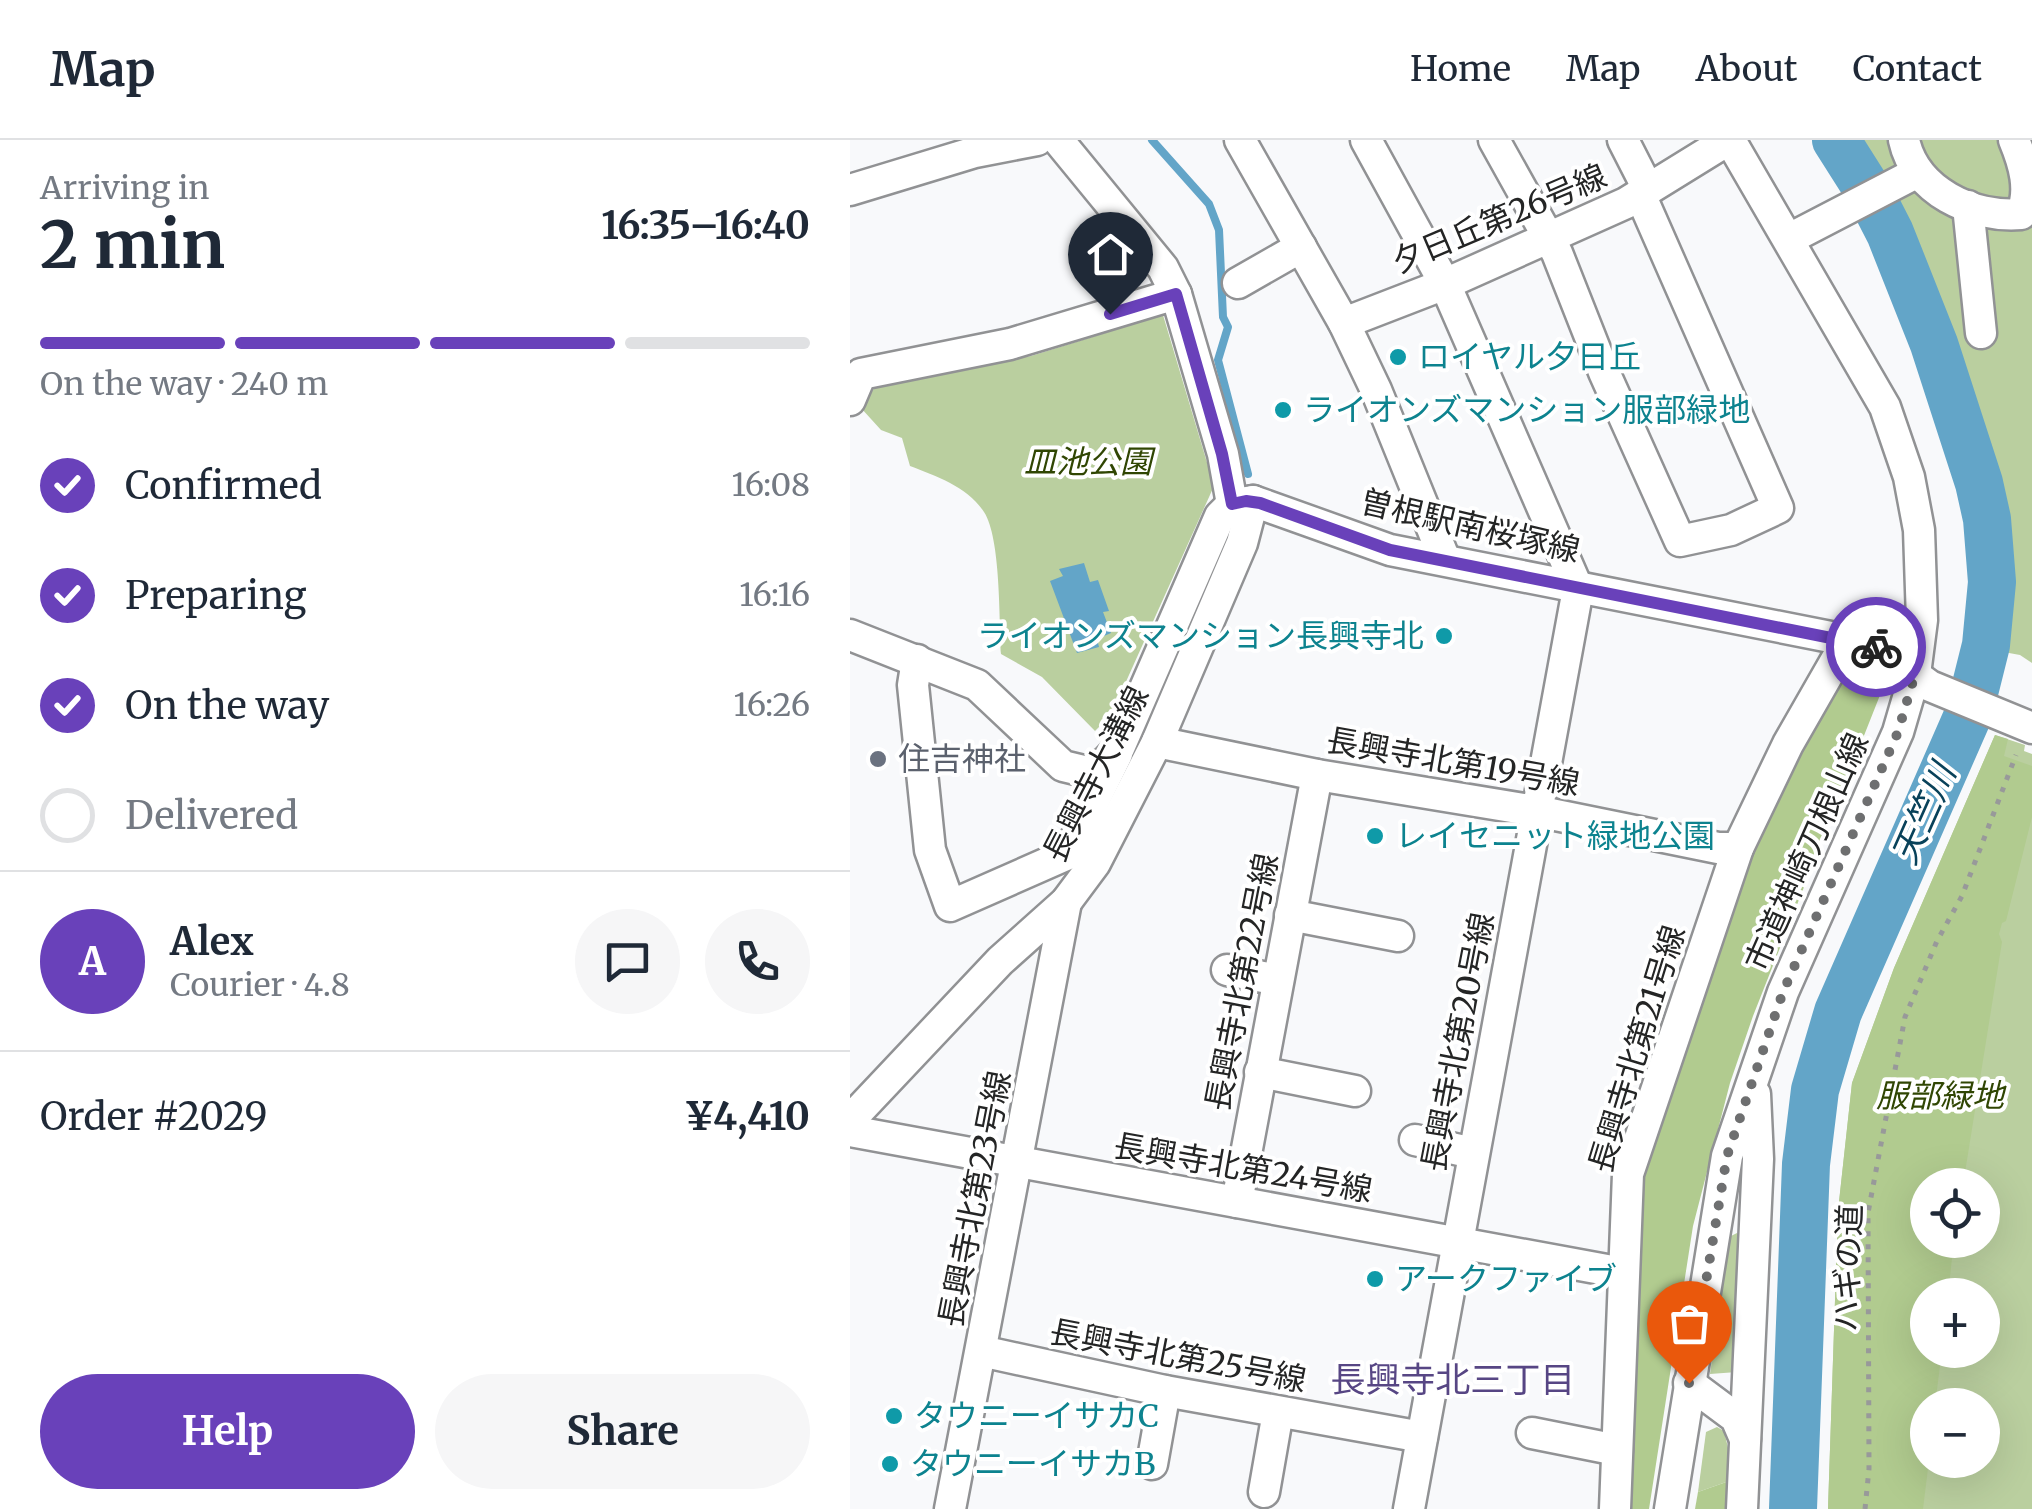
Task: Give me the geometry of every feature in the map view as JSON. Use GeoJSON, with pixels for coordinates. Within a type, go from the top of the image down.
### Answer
{"type":"FeatureCollection","features":[{"type":"Feature","properties":{"kind":"street"},"geometry":{"type":"LineString","coordinates":[[850,190],[975,152],[1038,140]]}},
{"type":"Feature","properties":{"kind":"street"},"geometry":{"type":"LineString","coordinates":[[918,660],[913,685],[930,850],[950,906],[1068,854],[1126,735],[1220,516],[1242,503],[1222,454],[1176,294],[1163,268],[1058,140]]}},
{"type":"Feature","properties":{"kind":"street"},"geometry":{"type":"LineString","coordinates":[[1240,140],[1344,323],[1376,390],[1444,560]]}},
{"type":"Feature","properties":{"kind":"street"},"geometry":{"type":"LineString","coordinates":[[1366,140],[1445,284],[1578,588]]}},
{"type":"Feature","properties":{"kind":"street"},"geometry":{"type":"LineString","coordinates":[[1494,140],[1548,237],[1680,541],[1731,530],[1778,508],[1623,140]]}},
{"type":"Feature","properties":{"kind":"street","name":"夕日丘第26号線"},"geometry":{"type":"LineString","coordinates":[[1344,323],[1445,284],[1644,192],[1729,140]]}},
{"type":"Feature","properties":{"kind":"street","name":"市道神崎刀根山線"},"geometry":{"type":"LineString","coordinates":[[1670,1509],[1727,1156],[1799,952],[1898,732],[1915,674],[1922,620],[1922,558],[1909,477],[1885,407],[1729,140]]}},
{"type":"Feature","properties":{"kind":"street"},"geometry":{"type":"LineString","coordinates":[[1904,140],[1908,177]]}},
{"type":"Feature","properties":{"kind":"street"},"geometry":{"type":"LineString","coordinates":[[1908,177],[1968,206],[2027,214],[2032,183],[2014,140]]}},
{"type":"Feature","properties":{"kind":"street"},"geometry":{"type":"LineString","coordinates":[[1789,239],[1908,177]]}},
{"type":"Feature","properties":{"kind":"street"},"geometry":{"type":"LineString","coordinates":[[1968,206],[1981,333]]}},
{"type":"Feature","properties":{"kind":"street"},"geometry":{"type":"LineString","coordinates":[[1238,283],[1301,247]]}},
{"type":"Feature","properties":{"kind":"street"},"geometry":{"type":"LineString","coordinates":[[854,376],[1010,344],[1176,294]]}},
{"type":"Feature","properties":{"kind":"street","name":"曽根駅南桜塚線"},"geometry":{"type":"LineString","coordinates":[[1242,503],[1383,548],[1877,648],[1941,691],[2032,728]]}},
{"type":"Feature","properties":{"kind":"street","name":"長興寺大溝線"},"geometry":{"type":"LineString","coordinates":[[850,1120],[1000,961],[1066,902],[1100,854],[1157,742],[1242,543],[1242,503]]}},
{"type":"Feature","properties":{"kind":"street","name":"長興寺北第20号線"},"geometry":{"type":"LineString","coordinates":[[1409,1509],[1578,588]]}},
{"type":"Feature","properties":{"kind":"street"},"geometry":{"type":"LineString","coordinates":[[850,635],[984,690],[1055,760],[1071,770],[1088,772],[1100,767],[1116,753],[1126,735]]}},
{"type":"Feature","properties":{"kind":"street","name":"長興寺北第21号線"},"geometry":{"type":"LineString","coordinates":[[1615,1509],[1628,1174],[1738,848],[1788,744],[1847,641]]}},
{"type":"Feature","properties":{"kind":"street","name":"長興寺北第19号線"},"geometry":{"type":"LineString","coordinates":[[1157,742],[1317,775],[1536,811],[1718,848],[1738,848]]}},
{"type":"Feature","properties":{"kind":"street","name":"長興寺北第22号線"},"geometry":{"type":"LineString","coordinates":[[1237,1202],[1317,775]]}},
{"type":"Feature","properties":{"kind":"street","name":"長興寺北第23号線"},"geometry":{"type":"LineString","coordinates":[[950,1509],[1066,902]]}},
{"type":"Feature","properties":{"kind":"street"},"geometry":{"type":"LineString","coordinates":[[1290,915],[1398,936]]}},
{"type":"Feature","properties":{"kind":"street"},"geometry":{"type":"LineString","coordinates":[[1227,970],[1278,980]]}},
{"type":"Feature","properties":{"kind":"street"},"geometry":{"type":"LineString","coordinates":[[1260,1072],[1355,1091]]}},
{"type":"Feature","properties":{"kind":"street"},"geometry":{"type":"LineString","coordinates":[[1742,1509],[1758,1159],[1754,1081]]}},
{"type":"Feature","properties":{"kind":"street","name":"長興寺北第24号線"},"geometry":{"type":"LineString","coordinates":[[850,1131],[1623,1273]]}},
{"type":"Feature","properties":{"kind":"street"},"geometry":{"type":"LineString","coordinates":[[1415,1140],[1473,1153]]}},
{"type":"Feature","properties":{"kind":"street","name":"長興寺北第25号線"},"geometry":{"type":"LineString","coordinates":[[981,1351],[1165,1391],[1422,1437]]}},
{"type":"Feature","properties":{"kind":"street"},"geometry":{"type":"LineString","coordinates":[[1689,1383],[1728,1410],[1742,1426],[1746,1438]]}},
{"type":"Feature","properties":{"kind":"street"},"geometry":{"type":"LineString","coordinates":[[1152,1464],[1165,1391]]}},
{"type":"Feature","properties":{"kind":"street"},"geometry":{"type":"LineString","coordinates":[[1264,1492],[1278,1412]]}},
{"type":"Feature","properties":{"kind":"street"},"geometry":{"type":"LineString","coordinates":[[1532,1434],[1617,1450]]}},
{"type":"Feature","properties":{"kind":"path","name":"ハギの道"},"geometry":{"type":"LineString","coordinates":[[1864,1509],[1868,1469],[1868,1213],[1905,1018],[1937,941],[1962,896],[2016,755]]}},
{"type":"Feature","properties":{"kind":"green space"},"geometry":{"type":"Polygon","coordinates":[[[1856,140],[2032,140],[2032,663],[2020,655],[1998,651],[2006,565],[1995,482],[1927,284],[1879,175],[1856,140]]]}},
{"type":"Feature","properties":{"kind":"green space","name":"皿池公園"},"geometry":{"type":"Polygon","coordinates":[[[1163,315],[1214,486],[1111,715],[1095,731],[1042,677],[1001,654],[994,540],[984,512],[960,489],[910,466],[902,438],[881,430],[861,408],[877,384],[1031,356],[1163,315]]]}},
{"type":"Feature","properties":{"kind":"green space"},"geometry":{"type":"Polygon","coordinates":[[[1846,665],[1886,680],[1730,1083],[1693,1226],[1649,1509],[1630,1509],[1639,1176],[1749,852],[1846,665]]]}},
{"type":"Feature","properties":{"kind":"green space","name":"服部緑地"},"geometry":{"type":"Polygon","coordinates":[[[1995,735],[2025,745],[2024,751],[2032,754],[2032,1509],[1828,1509],[1838,1211],[1852,1083],[1894,968],[1995,735]]]}},
{"type":"Feature","properties":{"kind":"green space","name":"服部緑地"},"geometry":{"type":"Polygon","coordinates":[[[1995,735],[2008,739],[2004,756],[2032,766],[2032,817],[2006,921],[1999,934],[2002,942],[1966,1168],[1910,1168],[1910,1258],[1952,1258],[1950,1278],[1910,1278],[1910,1368],[1940,1368],[1937,1388],[1910,1388],[1910,1478],[1927,1478],[1923,1509],[1828,1509],[1838,1211],[1852,1083],[1894,968],[1995,735]]]}},
{"type":"Feature","properties":{"kind":"green space"},"geometry":{"type":"Polygon","coordinates":[[[1737,1233],[1743,1240],[1737,1372],[1710,1374],[1729,1237],[1737,1233]]]}},
{"type":"Feature","properties":{"kind":"green space"},"geometry":{"type":"Polygon","coordinates":[[[1717,1427],[1724,1431],[1730,1456],[1729,1481],[1698,1492],[1706,1432],[1717,1427]]]}},
{"type":"Feature","properties":{"kind":"green space"},"geometry":{"type":"Polygon","coordinates":[[[1729,1481],[1729,1509],[1695,1509],[1698,1492],[1729,1481]]]}},
{"type":"Feature","properties":{"kind":"water"},"geometry":{"type":"Polygon","coordinates":[[[1084,563],[1090,582],[1098,580],[1109,611],[1103,612],[1111,633],[1097,639],[1099,647],[1077,653],[1050,581],[1063,576],[1059,569],[1084,563]]]}},
{"type":"Feature","properties":{"kind":"waterway"},"geometry":{"type":"LineString","coordinates":[[1152,140],[1209,204],[1219,230],[1223,317],[1228,327],[1218,360],[1248,474]]}},
{"type":"Feature","properties":{"kind":"waterway","name":"天竺川"},"geometry":{"type":"LineString","coordinates":[[1793,1509],[1806,1164],[1815,1090],[1838,1012],[1969,713],[1986,645],[1992,582],[1987,519],[1979,483],[1934,344],[1890,233],[1836,140]]}},
{"type":"Feature","properties":{"kind":"way so far"},"geometry":{"type":"LineString","coordinates":[[1689,1383],[1727,1156],[1783,992],[1892,746],[1910,696],[1915,674],[1876,647]]}},
{"type":"Feature","properties":{"kind":"place","name":"ロイヤル夕日丘"},"geometry":{"type":"Point","coordinates":[1398,357]}},
{"type":"Feature","properties":{"kind":"place","name":"ライオンズマンション服部緑地"},"geometry":{"type":"Point","coordinates":[1283,410]}},
{"type":"Feature","properties":{"kind":"place","name":"ライオンズマンション長興寺北"},"geometry":{"type":"Point","coordinates":[1444,636]}},
{"type":"Feature","properties":{"kind":"place","name":"住吉神社"},"geometry":{"type":"Point","coordinates":[878,759]}},
{"type":"Feature","properties":{"kind":"place","name":"レイセニット緑地公園"},"geometry":{"type":"Point","coordinates":[1375,836]}},
{"type":"Feature","properties":{"kind":"place","name":"アークファイブ"},"geometry":{"type":"Point","coordinates":[1375,1279]}},
{"type":"Feature","properties":{"kind":"place","name":"タウニーイサカC"},"geometry":{"type":"Point","coordinates":[894,1416]}},
{"type":"Feature","properties":{"kind":"place","name":"タウニーイサカB"},"geometry":{"type":"Point","coordinates":[890,1464]}},
{"type":"Feature","properties":{"kind":"district","name":"長興寺北三丁目"},"geometry":{"type":"Point","coordinates":[1453,1380]}},
{"type":"Feature","properties":{"kind":"route"},"geometry":{"type":"LineString","coordinates":[[1110,314],[1176,294],[1222,454],[1232,504],[1260,503],[1402,552],[1876,647]]}}]}
